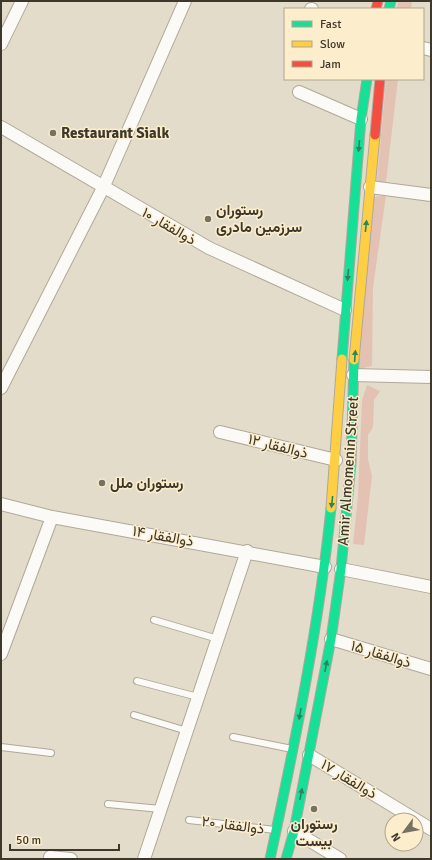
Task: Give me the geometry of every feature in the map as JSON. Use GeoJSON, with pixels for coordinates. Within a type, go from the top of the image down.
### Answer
{"type":"FeatureCollection","features":[{"type":"Feature","properties":{"kind":"main road","name":"Amir Almomenin Street"},"geometry":{"type":"LineString","coordinates":[[270,859],[278,830],[294,749],[325,567],[336,460],[345,310],[361,119],[366,80]]}},
{"type":"Feature","properties":{"kind":"main road","name":"Amir Almomenin Street"},"geometry":{"type":"LineString","coordinates":[[286,859],[294,831],[331,639],[341,569],[351,464],[353,375],[380,80]]}},
{"type":"Feature","properties":{"kind":"main road"},"geometry":{"type":"LineString","coordinates":[[336,460],[351,464]]}},
{"type":"Feature","properties":{"kind":"main road"},"geometry":{"type":"LineString","coordinates":[[325,567],[341,569]]}},
{"type":"Feature","properties":{"kind":"street"},"geometry":{"type":"LineString","coordinates":[[1,44],[22,1]]}},
{"type":"Feature","properties":{"kind":"street"},"geometry":{"type":"LineString","coordinates":[[1,388],[103,188],[184,1]]}},
{"type":"Feature","properties":{"kind":"street"},"geometry":{"type":"LineString","coordinates":[[299,92],[361,119]]}},
{"type":"Feature","properties":{"kind":"street","name":"ذوالفقار ۱۰"},"geometry":{"type":"LineString","coordinates":[[1,127],[103,188],[209,248],[345,310]]}},
{"type":"Feature","properties":{"kind":"street"},"geometry":{"type":"LineString","coordinates":[[370,187],[431,195]]}},
{"type":"Feature","properties":{"kind":"street"},"geometry":{"type":"LineString","coordinates":[[353,375],[431,377]]}},
{"type":"Feature","properties":{"kind":"street","name":"ذوالفقار ۱۲"},"geometry":{"type":"LineString","coordinates":[[220,432],[336,460]]}},
{"type":"Feature","properties":{"kind":"street","name":"ذوالفقار ۱۴"},"geometry":{"type":"LineString","coordinates":[[1,504],[52,517],[247,551],[325,567]]}},
{"type":"Feature","properties":{"kind":"street"},"geometry":{"type":"LineString","coordinates":[[1,654],[52,517]]}},
{"type":"Feature","properties":{"kind":"street"},"geometry":{"type":"LineString","coordinates":[[144,859],[247,551]]}},
{"type":"Feature","properties":{"kind":"street"},"geometry":{"type":"LineString","coordinates":[[341,569],[431,587]]}},
{"type":"Feature","properties":{"kind":"street","name":"ذوالفقار ۱۵"},"geometry":{"type":"LineString","coordinates":[[331,639],[431,669]]}},
{"type":"Feature","properties":{"kind":"street","name":"ذوالفقار ۱۷"},"geometry":{"type":"LineString","coordinates":[[309,755],[431,829]]}},
{"type":"Feature","properties":{"kind":"street"},"geometry":{"type":"LineString","coordinates":[[294,831],[340,859]]}},
{"type":"Feature","properties":{"kind":"street"},"geometry":{"type":"LineString","coordinates":[[50,857],[71,859]]}},
{"type":"Feature","properties":{"kind":"lane"},"geometry":{"type":"LineString","coordinates":[[154,620],[218,639]]}},
{"type":"Feature","properties":{"kind":"lane"},"geometry":{"type":"LineString","coordinates":[[137,681],[198,697]]}},
{"type":"Feature","properties":{"kind":"lane"},"geometry":{"type":"LineString","coordinates":[[134,715],[187,731]]}},
{"type":"Feature","properties":{"kind":"lane"},"geometry":{"type":"LineString","coordinates":[[233,737],[294,749]]}},
{"type":"Feature","properties":{"kind":"lane"},"geometry":{"type":"LineString","coordinates":[[1,748],[51,753]]}},
{"type":"Feature","properties":{"kind":"lane"},"geometry":{"type":"LineString","coordinates":[[108,804],[161,809]]}},
{"type":"Feature","properties":{"kind":"lane","name":"ذوالفقار ۲۰"},"geometry":{"type":"LineString","coordinates":[[189,820],[278,830]]}},
{"type":"Feature","properties":{"kind":"shaded area"},"geometry":{"type":"Polygon","coordinates":[[[398,1],[412,1],[411,8],[397,8],[398,1]]]}},
{"type":"Feature","properties":{"kind":"shaded area"},"geometry":{"type":"Polygon","coordinates":[[[386,80],[398,80],[386,182],[377,181],[386,80]]]}},
{"type":"Feature","properties":{"kind":"shaded area"},"geometry":{"type":"Polygon","coordinates":[[[386,195],[373,288],[372,366],[354,370],[374,197],[386,195]]]}},
{"type":"Feature","properties":{"kind":"shaded area"},"geometry":{"type":"Polygon","coordinates":[[[367,385],[380,391],[374,400],[373,427],[368,435],[368,459],[372,476],[364,545],[353,544],[358,496],[362,400],[367,385]]]}},
{"type":"Feature","properties":{"kind":"traffic: fast"},"geometry":{"type":"LineString","coordinates":[[389,8],[391,1]]}},
{"type":"Feature","properties":{"kind":"traffic: fast"},"geometry":{"type":"LineString","coordinates":[[342,359],[361,119],[367,80]]}},
{"type":"Feature","properties":{"kind":"traffic: fast"},"geometry":{"type":"LineString","coordinates":[[286,859],[294,831],[331,639],[341,569],[351,463],[354,360]]}},
{"type":"Feature","properties":{"kind":"traffic: fast"},"geometry":{"type":"LineString","coordinates":[[270,859],[297,728],[313,640],[331,508]]}},
{"type":"Feature","properties":{"kind":"traffic: slow"},"geometry":{"type":"LineString","coordinates":[[354,360],[375,135]]}},
{"type":"Feature","properties":{"kind":"traffic: slow"},"geometry":{"type":"LineString","coordinates":[[331,508],[342,359]]}},
{"type":"Feature","properties":{"kind":"traffic: jam"},"geometry":{"type":"LineString","coordinates":[[376,8],[378,1]]}},
{"type":"Feature","properties":{"kind":"traffic: jam"},"geometry":{"type":"LineString","coordinates":[[375,135],[380,80]]}},
{"type":"Feature","properties":{"kind":"place","name":"Restaurant Sialk"},"geometry":{"type":"Point","coordinates":[53,133]}},
{"type":"Feature","properties":{"kind":"place","name":"رستوران سرزمین مادری"},"geometry":{"type":"Point","coordinates":[208,219]}},
{"type":"Feature","properties":{"kind":"place","name":"رستوران ملل"},"geometry":{"type":"Point","coordinates":[102,483]}},
{"type":"Feature","properties":{"kind":"place","name":"رستوران بیست"},"geometry":{"type":"Point","coordinates":[314,809]}}]}
